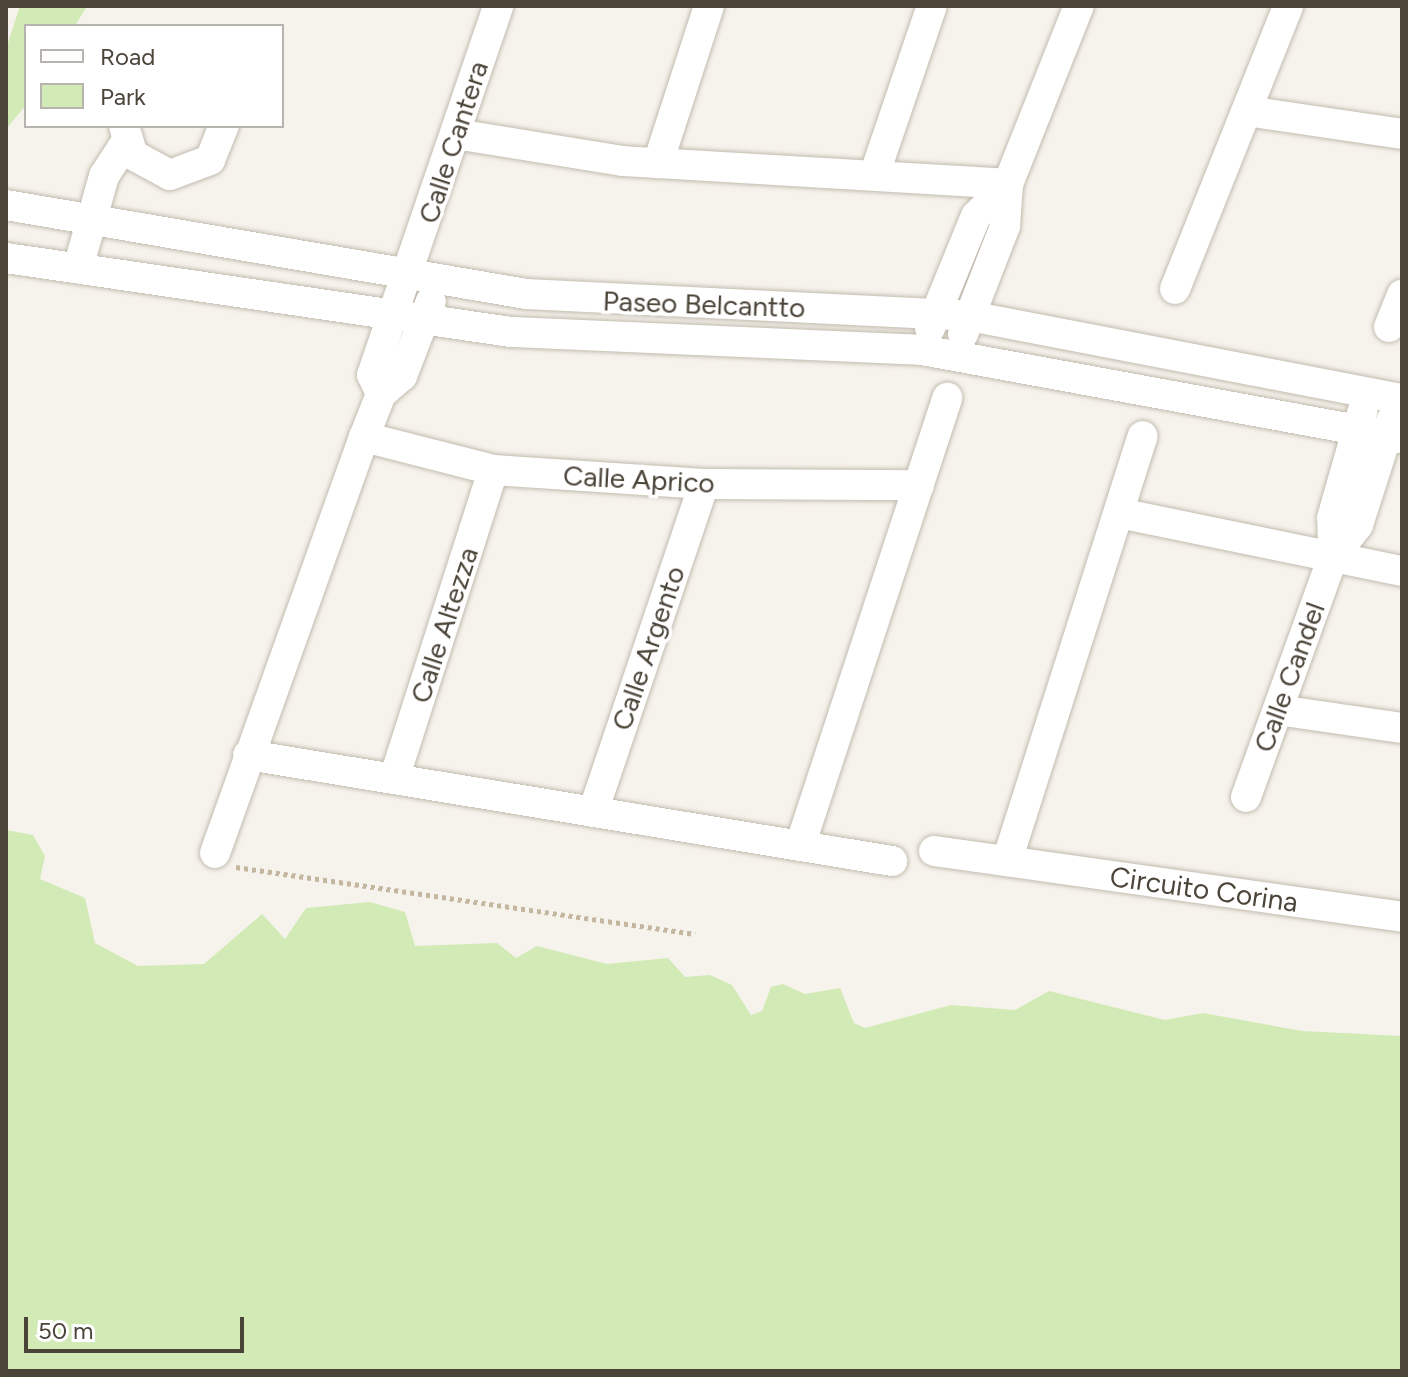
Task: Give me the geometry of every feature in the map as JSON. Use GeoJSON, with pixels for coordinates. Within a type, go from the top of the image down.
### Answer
{"type":"FeatureCollection","features":[{"type":"Feature","properties":{"kind":"street","name":"Calle Cantera"},"geometry":{"type":"LineString","coordinates":[[408,277],[498,6]]}},
{"type":"Feature","properties":{"kind":"street"},"geometry":{"type":"LineString","coordinates":[[658,163],[709,6]]}},
{"type":"Feature","properties":{"kind":"street"},"geometry":{"type":"LineString","coordinates":[[875,173],[932,6]]}},
{"type":"Feature","properties":{"kind":"street"},"geometry":{"type":"LineString","coordinates":[[955,355],[1005,226],[1008,184],[1079,6]]}},
{"type":"Feature","properties":{"kind":"street"},"geometry":{"type":"LineString","coordinates":[[1175,289],[1288,6]]}},
{"type":"Feature","properties":{"kind":"street"},"geometry":{"type":"LineString","coordinates":[[1247,111],[1402,134]]}},
{"type":"Feature","properties":{"kind":"street"},"geometry":{"type":"LineString","coordinates":[[125,134],[143,165],[184,174],[210,160],[223,128]]}},
{"type":"Feature","properties":{"kind":"street"},"geometry":{"type":"LineString","coordinates":[[78,268],[104,176],[125,134]]}},
{"type":"Feature","properties":{"kind":"street"},"geometry":{"type":"LineString","coordinates":[[456,134],[658,163],[875,173],[1008,184]]}},
{"type":"Feature","properties":{"kind":"street"},"geometry":{"type":"LineString","coordinates":[[922,350],[976,216],[1008,184]]}},
{"type":"Feature","properties":{"kind":"street","name":"Paseo Belcantto"},"geometry":{"type":"LineString","coordinates":[[6,205],[439,282],[638,303],[937,312],[970,316],[1400,399]]}},
{"type":"Feature","properties":{"kind":"street","name":"Paseo Belcantto"},"geometry":{"type":"LineString","coordinates":[[6,258],[410,316],[628,343],[922,350],[1376,442]]}},
{"type":"Feature","properties":{"kind":"street"},"geometry":{"type":"LineString","coordinates":[[408,277],[410,316]]}},
{"type":"Feature","properties":{"kind":"street"},"geometry":{"type":"LineString","coordinates":[[215,853],[381,394],[372,375],[410,316],[439,282]]}},
{"type":"Feature","properties":{"kind":"street"},"geometry":{"type":"LineString","coordinates":[[1389,327],[1402,294]]}},
{"type":"Feature","properties":{"kind":"street","name":"Calle Candel"},"geometry":{"type":"LineString","coordinates":[[1368,393],[1376,442]]}},
{"type":"Feature","properties":{"kind":"street"},"geometry":{"type":"LineString","coordinates":[[800,846],[947,398]]}},
{"type":"Feature","properties":{"kind":"street","name":"Calle Candel"},"geometry":{"type":"LineString","coordinates":[[1246,797],[1333,557],[1332,518],[1400,399]]}},
{"type":"Feature","properties":{"kind":"street"},"geometry":{"type":"LineString","coordinates":[[1007,861],[1143,436]]}},
{"type":"Feature","properties":{"kind":"street","name":"Calle Aprico"},"geometry":{"type":"LineString","coordinates":[[364,437],[493,470],[704,484],[919,485]]}},
{"type":"Feature","properties":{"kind":"street","name":"Calle Altezza"},"geometry":{"type":"LineString","coordinates":[[394,779],[493,470]]}},
{"type":"Feature","properties":{"kind":"street","name":"Calle Argento"},"geometry":{"type":"LineString","coordinates":[[593,812],[704,484]]}},
{"type":"Feature","properties":{"kind":"street"},"geometry":{"type":"LineString","coordinates":[[1119,513],[1402,571]]}},
{"type":"Feature","properties":{"kind":"street"},"geometry":{"type":"LineString","coordinates":[[1278,710],[1402,728]]}},
{"type":"Feature","properties":{"kind":"street"},"geometry":{"type":"LineString","coordinates":[[248,755],[892,861]]}},
{"type":"Feature","properties":{"kind":"street","name":"Circuito Corina"},"geometry":{"type":"LineString","coordinates":[[934,851],[1402,917]]}},
{"type":"Feature","properties":{"kind":"path"},"geometry":{"type":"LineString","coordinates":[[215,853],[243,872],[695,934]]}},
{"type":"Feature","properties":{"kind":"green space"},"geometry":{"type":"Polygon","coordinates":[[[20,6],[87,6],[76,24],[24,24],[24,107],[6,129],[6,49],[20,6]]]}},
{"type":"Feature","properties":{"kind":"green space"},"geometry":{"type":"Polygon","coordinates":[[[6,830],[33,835],[45,856],[40,879],[85,898],[95,943],[138,966],[204,964],[262,914],[285,939],[306,908],[370,902],[405,912],[415,946],[497,943],[516,958],[537,946],[607,964],[668,958],[685,977],[710,975],[732,985],[751,1015],[762,1011],[771,987],[783,984],[805,994],[840,988],[854,1023],[865,1028],[951,1005],[1015,1010],[1049,991],[1165,1020],[1203,1013],[1302,1031],[1402,1036],[1402,1371],[6,1371],[6,830]]]}}]}
